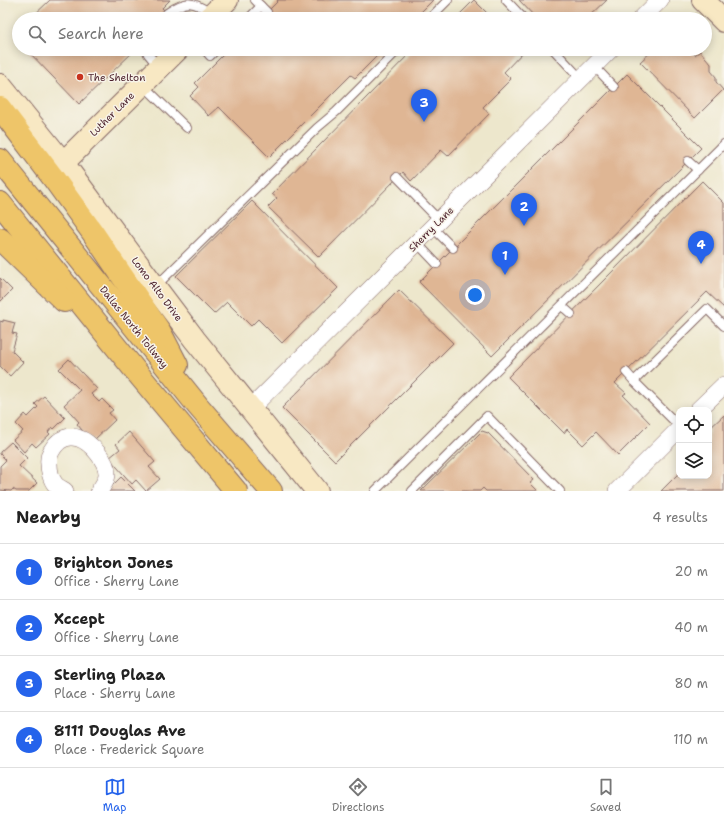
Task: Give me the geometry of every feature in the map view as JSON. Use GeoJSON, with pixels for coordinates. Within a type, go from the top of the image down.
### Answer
{"type":"FeatureCollection","features":[{"type":"Feature","properties":{"kind":"highway"},"geometry":{"type":"LineString","coordinates":[[0,108],[54,179],[160,332],[198,406]]}},
{"type":"Feature","properties":{"kind":"highway","name":"Dallas North Tollway"},"geometry":{"type":"LineString","coordinates":[[0,160],[198,406],[271,491]]}},
{"type":"Feature","properties":{"kind":"highway"},"geometry":{"type":"LineString","coordinates":[[0,203],[134,369],[236,491]]}},
{"type":"Feature","properties":{"kind":"highway"},"geometry":{"type":"LineString","coordinates":[[0,239],[134,369]]}},
{"type":"Feature","properties":{"kind":"street"},"geometry":{"type":"LineString","coordinates":[[648,12],[660,0]]}},
{"type":"Feature","properties":{"kind":"street"},"geometry":{"type":"LineString","coordinates":[[704,0],[724,22]]}},
{"type":"Feature","properties":{"kind":"street","name":"Luther Lane"},"geometry":{"type":"LineString","coordinates":[[63,163],[171,56]]}},
{"type":"Feature","properties":{"kind":"street","name":"Sherry Lane"},"geometry":{"type":"LineString","coordinates":[[251,408],[604,56]]}},
{"type":"Feature","properties":{"kind":"street","name":"Lomo Alto Drive"},"geometry":{"type":"LineString","coordinates":[[0,85],[63,163],[195,340],[317,491]]}},
{"type":"Feature","properties":{"kind":"street"},"geometry":{"type":"LineString","coordinates":[[701,407],[724,385]]}},
{"type":"Feature","properties":{"kind":"street"},"geometry":{"type":"LineString","coordinates":[[617,491],[676,430]]}},
{"type":"Feature","properties":{"kind":"street"},"geometry":{"type":"LineString","coordinates":[[56,489],[50,473],[50,452],[57,442],[68,437],[79,438],[93,447],[106,467],[107,474],[105,483],[98,491]]}},
{"type":"Feature","properties":{"kind":"lane"},"geometry":{"type":"LineString","coordinates":[[255,0],[264,9],[259,12]]}},
{"type":"Feature","properties":{"kind":"lane"},"geometry":{"type":"LineString","coordinates":[[436,12],[448,0]]}},
{"type":"Feature","properties":{"kind":"lane"},"geometry":{"type":"LineString","coordinates":[[506,0],[517,12]]}},
{"type":"Feature","properties":{"kind":"lane"},"geometry":{"type":"LineString","coordinates":[[168,12],[176,5],[184,1],[194,1],[216,11]]}},
{"type":"Feature","properties":{"kind":"lane"},"geometry":{"type":"LineString","coordinates":[[150,56],[160,67]]}},
{"type":"Feature","properties":{"kind":"lane"},"geometry":{"type":"LineString","coordinates":[[210,56],[216,62]]}},
{"type":"Feature","properties":{"kind":"lane"},"geometry":{"type":"LineString","coordinates":[[155,287],[392,56]]}},
{"type":"Feature","properties":{"kind":"lane"},"geometry":{"type":"LineString","coordinates":[[560,56],[581,78]]}},
{"type":"Feature","properties":{"kind":"lane"},"geometry":{"type":"LineString","coordinates":[[594,66],[614,87]]}},
{"type":"Feature","properties":{"kind":"lane"},"geometry":{"type":"LineString","coordinates":[[142,85],[187,128]]}},
{"type":"Feature","properties":{"kind":"lane"},"geometry":{"type":"LineString","coordinates":[[375,491],[724,144]]}},
{"type":"Feature","properties":{"kind":"lane"},"geometry":{"type":"LineString","coordinates":[[688,160],[698,170]]}},
{"type":"Feature","properties":{"kind":"lane"},"geometry":{"type":"LineString","coordinates":[[397,177],[436,224],[453,248]]}},
{"type":"Feature","properties":{"kind":"lane"},"geometry":{"type":"LineString","coordinates":[[417,243],[437,264]]}},
{"type":"Feature","properties":{"kind":"lane"},"geometry":{"type":"LineString","coordinates":[[562,306],[571,314]]}},
{"type":"Feature","properties":{"kind":"lane"},"geometry":{"type":"LineString","coordinates":[[634,381],[707,309],[724,326]]}},
{"type":"Feature","properties":{"kind":"lane"},"geometry":{"type":"LineString","coordinates":[[626,372],[676,424]]}},
{"type":"Feature","properties":{"kind":"lane"},"geometry":{"type":"LineString","coordinates":[[412,491],[487,416],[560,491]]}},
{"type":"Feature","properties":{"kind":"building"},"geometry":{"type":"Polygon","coordinates":[[[50,0],[170,0],[162,8],[166,12],[37,12],[50,0]]]}},
{"type":"Feature","properties":{"kind":"building"},"geometry":{"type":"Polygon","coordinates":[[[277,0],[433,0],[421,12],[267,12],[278,1],[277,0]]]}},
{"type":"Feature","properties":{"kind":"building"},"geometry":{"type":"Polygon","coordinates":[[[474,0],[486,12],[462,12],[474,0]]]}},
{"type":"Feature","properties":{"kind":"building"},"geometry":{"type":"Polygon","coordinates":[[[519,0],[607,0],[594,12],[530,12],[519,0]]]}},
{"type":"Feature","properties":{"kind":"building","name":"The Shelton"},"geometry":{"type":"Polygon","coordinates":[[[33,56],[129,56],[79,104],[33,56]]]}},
{"type":"Feature","properties":{"kind":"building"},"geometry":{"type":"Polygon","coordinates":[[[222,56],[377,56],[355,78],[351,75],[269,157],[219,107],[209,116],[190,96],[199,87],[195,83],[222,56]]]}},
{"type":"Feature","properties":{"kind":"building"},"geometry":{"type":"Polygon","coordinates":[[[407,56],[519,56],[504,72],[511,79],[483,107],[489,114],[448,156],[441,150],[411,181],[403,172],[319,257],[268,207],[277,198],[272,194],[407,56]]]}},
{"type":"Feature","properties":{"kind":"building"},"geometry":{"type":"Polygon","coordinates":[[[646,56],[704,56],[711,64],[711,71],[716,77],[716,82],[723,90],[695,118],[640,62],[646,56]]]}},
{"type":"Feature","properties":{"kind":"building"},"geometry":{"type":"Polygon","coordinates":[[[627,74],[701,148],[492,356],[419,282],[627,74]]]}},
{"type":"Feature","properties":{"kind":"building"},"geometry":{"type":"Polygon","coordinates":[[[702,181],[724,203],[724,308],[707,292],[615,383],[626,393],[623,395],[650,423],[618,455],[596,432],[583,445],[567,429],[564,433],[508,377],[702,181]]]}},
{"type":"Feature","properties":{"kind":"building"},"geometry":{"type":"Polygon","coordinates":[[[252,201],[338,288],[282,343],[258,319],[251,326],[227,302],[214,314],[176,276],[252,201]]]}},
{"type":"Feature","properties":{"kind":"building"},"geometry":{"type":"Polygon","coordinates":[[[0,278],[12,290],[0,302],[0,278]]]}},
{"type":"Feature","properties":{"kind":"building"},"geometry":{"type":"Polygon","coordinates":[[[399,290],[453,343],[335,461],[282,408],[399,290]]]}},
{"type":"Feature","properties":{"kind":"building"},"geometry":{"type":"Polygon","coordinates":[[[3,320],[15,323],[12,333],[17,334],[12,351],[23,362],[10,376],[0,366],[0,321],[3,322],[3,320]]]}},
{"type":"Feature","properties":{"kind":"building"},"geometry":{"type":"Polygon","coordinates":[[[69,359],[97,389],[91,394],[99,402],[102,399],[113,410],[109,413],[115,420],[94,440],[87,436],[77,424],[79,422],[64,405],[80,390],[59,369],[69,359]]]}},
{"type":"Feature","properties":{"kind":"building"},"geometry":{"type":"Polygon","coordinates":[[[44,396],[65,418],[54,429],[52,427],[48,432],[50,434],[36,447],[32,443],[24,452],[13,440],[23,431],[16,424],[25,414],[28,417],[38,407],[35,404],[44,396]]]}},
{"type":"Feature","properties":{"kind":"building"},"geometry":{"type":"Polygon","coordinates":[[[724,415],[724,491],[661,491],[676,476],[676,479],[712,479],[712,426],[724,415]]]}},
{"type":"Feature","properties":{"kind":"building"},"geometry":{"type":"Polygon","coordinates":[[[482,431],[488,433],[534,480],[530,483],[538,491],[486,491],[483,488],[480,491],[421,491],[482,431]]]}},
{"type":"Feature","properties":{"kind":"building"},"geometry":{"type":"Polygon","coordinates":[[[129,432],[155,462],[149,467],[160,479],[146,491],[136,480],[132,484],[109,458],[120,449],[116,444],[129,432]]]}},
{"type":"Feature","properties":{"kind":"building"},"geometry":{"type":"Polygon","coordinates":[[[11,442],[27,458],[19,466],[37,483],[29,491],[16,491],[13,489],[11,491],[0,490],[0,466],[6,460],[0,452],[11,442]]]}},
{"type":"Feature","properties":{"kind":"building"},"geometry":{"type":"Polygon","coordinates":[[[121,477],[135,491],[107,491],[121,477]]]}},
{"type":"Feature","properties":{"kind":"place","name":"The Shelton"},"geometry":{"type":"Point","coordinates":[80,77]}},
{"type":"Feature","properties":{"kind":"place","name":"Sterling Plaza"},"geometry":{"type":"Point","coordinates":[424,122]}},
{"type":"Feature","properties":{"kind":"place","name":"Xccept"},"geometry":{"type":"Point","coordinates":[524,226]}},
{"type":"Feature","properties":{"kind":"place","name":"8111 Douglas Ave"},"geometry":{"type":"Point","coordinates":[701,264]}},
{"type":"Feature","properties":{"kind":"place","name":"Brighton Jones"},"geometry":{"type":"Point","coordinates":[505,275]}}]}
